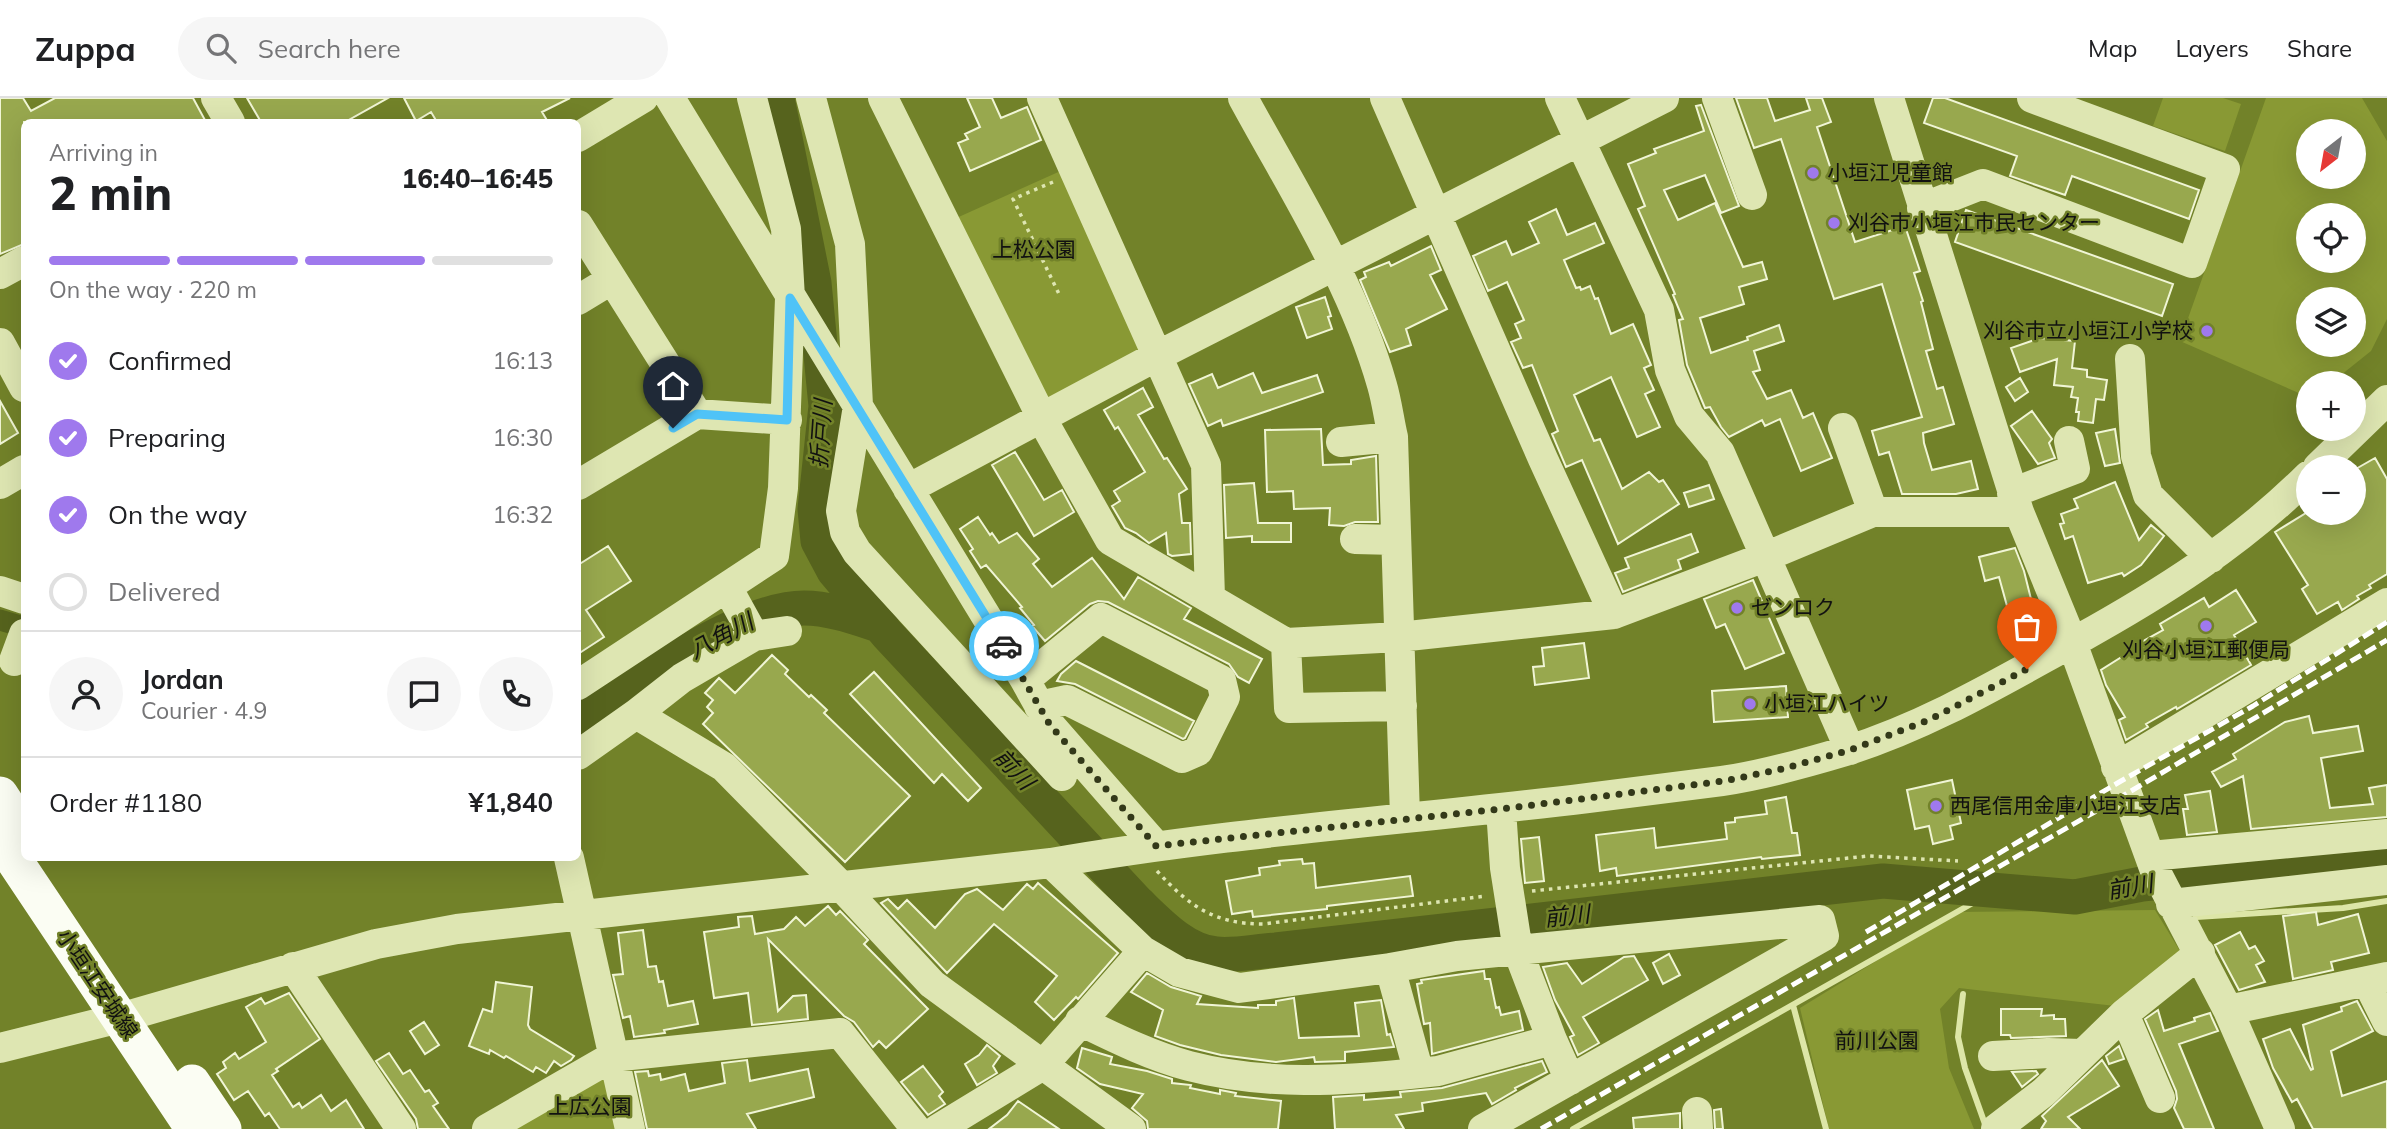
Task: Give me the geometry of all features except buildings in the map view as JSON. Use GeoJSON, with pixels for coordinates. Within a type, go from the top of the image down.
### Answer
{"type":"FeatureCollection","features":[{"type":"Feature","properties":{"kind":"main road"},"geometry":{"type":"LineString","coordinates":[[0,795],[21,827]]}},
{"type":"Feature","properties":{"kind":"main road","name":"小垣江安城線"},"geometry":{"type":"LineString","coordinates":[[0,839],[132,1015],[223,1129]]}},
{"type":"Feature","properties":{"kind":"main road","name":"小垣江安城線"},"geometry":{"type":"LineString","coordinates":[[44,861],[194,1129]]}},
{"type":"Feature","properties":{"kind":"street"},"geometry":{"type":"LineString","coordinates":[[216,98],[228,119]]}},
{"type":"Feature","properties":{"kind":"street"},"geometry":{"type":"LineString","coordinates":[[581,135],[643,98]]}},
{"type":"Feature","properties":{"kind":"street"},"geometry":{"type":"LineString","coordinates":[[670,98],[1050,725],[1142,848]]}},
{"type":"Feature","properties":{"kind":"street"},"geometry":{"type":"LineString","coordinates":[[581,683],[774,556],[783,488],[791,299],[786,229],[752,98]]}},
{"type":"Feature","properties":{"kind":"street"},"geometry":{"type":"LineString","coordinates":[[811,98],[850,244],[858,406],[842,511],[845,532],[856,552],[1062,776]]}},
{"type":"Feature","properties":{"kind":"street"},"geometry":{"type":"LineString","coordinates":[[883,98],[1042,418],[1110,540],[1286,643],[1399,636],[1614,614],[1873,512],[2015,502],[2075,469],[2070,441]]}},
{"type":"Feature","properties":{"kind":"street"},"geometry":{"type":"LineString","coordinates":[[1042,98],[1206,465],[1210,598]]}},
{"type":"Feature","properties":{"kind":"street"},"geometry":{"type":"LineString","coordinates":[[1242,98],[1335,267],[1367,340],[1383,386],[1393,437],[1405,817]]}},
{"type":"Feature","properties":{"kind":"street"},"geometry":{"type":"LineString","coordinates":[[1385,98],[1614,614]]}},
{"type":"Feature","properties":{"kind":"street"},"geometry":{"type":"LineString","coordinates":[[1560,98],[1659,310],[1670,370],[1689,416],[1720,453],[1850,750]]}},
{"type":"Feature","properties":{"kind":"street"},"geometry":{"type":"LineString","coordinates":[[908,489],[1157,356],[1664,98]]}},
{"type":"Feature","properties":{"kind":"street"},"geometry":{"type":"LineString","coordinates":[[1717,98],[1752,195]]}},
{"type":"Feature","properties":{"kind":"street"},"geometry":{"type":"LineString","coordinates":[[1889,98],[2015,502],[2072,642],[2152,862],[2171,904],[2200,953],[2228,1010],[2280,1129]]}},
{"type":"Feature","properties":{"kind":"street"},"geometry":{"type":"LineString","coordinates":[[1922,208],[1983,184],[2192,262],[2225,169],[2032,98]]}},
{"type":"Feature","properties":{"kind":"street"},"geometry":{"type":"LineString","coordinates":[[581,230],[697,414]]}},
{"type":"Feature","properties":{"kind":"street"},"geometry":{"type":"LineString","coordinates":[[0,274],[21,263]]}},
{"type":"Feature","properties":{"kind":"street"},"geometry":{"type":"LineString","coordinates":[[581,298],[611,280]]}},
{"type":"Feature","properties":{"kind":"street"},"geometry":{"type":"LineString","coordinates":[[0,343],[21,382]]}},
{"type":"Feature","properties":{"kind":"street"},"geometry":{"type":"LineString","coordinates":[[2130,359],[2136,456],[2148,495],[2211,558]]}},
{"type":"Feature","properties":{"kind":"street"},"geometry":{"type":"LineString","coordinates":[[2330,455],[2387,400]]}},
{"type":"Feature","properties":{"kind":"street"},"geometry":{"type":"LineString","coordinates":[[581,483],[697,414],[787,420]]}},
{"type":"Feature","properties":{"kind":"street"},"geometry":{"type":"LineString","coordinates":[[1843,428],[1873,512]]}},
{"type":"Feature","properties":{"kind":"street"},"geometry":{"type":"LineString","coordinates":[[1341,442],[1393,437]]}},
{"type":"Feature","properties":{"kind":"street"},"geometry":{"type":"LineString","coordinates":[[0,484],[21,472]]}},
{"type":"Feature","properties":{"kind":"street"},"geometry":{"type":"LineString","coordinates":[[0,1048],[132,1015],[376,944],[457,929],[1052,863],[1142,848],[1405,817],[1501,809],[1724,781],[1782,769],[1850,750],[1929,720],[2004,682],[2149,600],[2211,558],[2296,488]]}},
{"type":"Feature","properties":{"kind":"street"},"geometry":{"type":"LineString","coordinates":[[1355,539],[1396,540]]}},
{"type":"Feature","properties":{"kind":"street"},"geometry":{"type":"LineString","coordinates":[[727,588],[754,636]]}},
{"type":"Feature","properties":{"kind":"street"},"geometry":{"type":"LineString","coordinates":[[0,591],[21,598]]}},
{"type":"Feature","properties":{"kind":"street"},"geometry":{"type":"LineString","coordinates":[[2116,767],[2387,603]]}},
{"type":"Feature","properties":{"kind":"street"},"geometry":{"type":"LineString","coordinates":[[1101,618],[1221,680],[1225,697],[1198,751],[1182,758],[1067,700],[1032,693],[1101,618]]}},
{"type":"Feature","properties":{"kind":"street"},"geometry":{"type":"LineString","coordinates":[[581,753],[682,678],[754,636],[787,631]]}},
{"type":"Feature","properties":{"kind":"street"},"geometry":{"type":"LineString","coordinates":[[1286,643],[1289,708],[1402,706]]}},
{"type":"Feature","properties":{"kind":"street"},"geometry":{"type":"LineString","coordinates":[[636,714],[724,767],[932,984],[1130,1129]]}},
{"type":"Feature","properties":{"kind":"street"},"geometry":{"type":"LineString","coordinates":[[1501,809],[1509,894],[1518,950],[1570,1080]]}},
{"type":"Feature","properties":{"kind":"street"},"geometry":{"type":"LineString","coordinates":[[2152,862],[2387,834]]}},
{"type":"Feature","properties":{"kind":"street"},"geometry":{"type":"LineString","coordinates":[[570,861],[630,1129]]}},
{"type":"Feature","properties":{"kind":"street"},"geometry":{"type":"LineString","coordinates":[[1052,863],[1143,951],[1179,972],[1239,988],[1390,968],[1457,956],[1820,920],[1824,936],[1483,1129]]}},
{"type":"Feature","properties":{"kind":"street"},"geometry":{"type":"LineString","coordinates":[[2171,904],[2387,880]]}},
{"type":"Feature","properties":{"kind":"street"},"geometry":{"type":"LineString","coordinates":[[938,1129],[1043,1065],[1143,951]]}},
{"type":"Feature","properties":{"kind":"street"},"geometry":{"type":"LineString","coordinates":[[1996,1129],[2044,1092],[2124,1014],[2200,953]]}},
{"type":"Feature","properties":{"kind":"street"},"geometry":{"type":"LineString","coordinates":[[293,967],[401,1129]]}},
{"type":"Feature","properties":{"kind":"street"},"geometry":{"type":"LineString","coordinates":[[1390,968],[1419,1073]]}},
{"type":"Feature","properties":{"kind":"street"},"geometry":{"type":"LineString","coordinates":[[2228,1010],[2377,979],[2387,1021]]}},
{"type":"Feature","properties":{"kind":"street"},"geometry":{"type":"LineString","coordinates":[[2124,1014],[2160,1098]]}},
{"type":"Feature","properties":{"kind":"street"},"geometry":{"type":"LineString","coordinates":[[1080,1021],[1128,1045],[1189,1066],[1244,1077],[1293,1081],[1350,1080],[1438,1071],[1552,1040]]}},
{"type":"Feature","properties":{"kind":"street"},"geometry":{"type":"LineString","coordinates":[[487,1129],[612,1057],[840,1033],[916,1129]]}},
{"type":"Feature","properties":{"kind":"street"},"geometry":{"type":"LineString","coordinates":[[1993,1056],[2082,1054]]}},
{"type":"Feature","properties":{"kind":"path"},"geometry":{"type":"LineString","coordinates":[[1059,294],[1013,199],[1075,172]]}},
{"type":"Feature","properties":{"kind":"path"},"geometry":{"type":"LineString","coordinates":[[1142,848],[1177,893],[1195,908],[1216,918],[1240,924],[1263,924],[1509,894],[1868,856],[1958,861]]}},
{"type":"Feature","properties":{"kind":"green space"},"geometry":{"type":"Polygon","coordinates":[[[2163,98],[2223,98],[2241,104],[2225,151],[2153,126],[2163,98]]]}},
{"type":"Feature","properties":{"kind":"green space"},"geometry":{"type":"Polygon","coordinates":[[[2266,98],[2362,98],[2387,141],[2387,319],[2371,351],[2366,355],[2366,287],[2296,287],[2296,357],[2364,357],[2346,371],[2296,371],[2296,392],[2180,341],[2266,98]]]}},
{"type":"Feature","properties":{"kind":"green space","name":"上松公園"},"geometry":{"type":"Polygon","coordinates":[[[1065,169],[1142,345],[1138,356],[1052,400],[1039,396],[952,220],[1065,169]]]}},
{"type":"Feature","properties":{"kind":"green space","name":"前川公園"},"geometry":{"type":"Polygon","coordinates":[[[2155,910],[2183,956],[2124,1007],[1959,988],[1940,1009],[1949,1068],[1974,1129],[1829,1129],[1800,1008],[1956,912],[2155,910]]]}},
{"type":"Feature","properties":{"kind":"green space","name":"上広公園"},"geometry":{"type":"Polygon","coordinates":[[[599,1076],[610,1081],[621,1129],[506,1129],[599,1076]]]}},
{"type":"Feature","properties":{"kind":"waterway","name":"前川"},"geometry":{"type":"LineString","coordinates":[[777,98],[814,283],[826,406],[815,509],[818,541],[834,571],[887,634],[1136,901],[1172,934],[1193,947],[1216,954],[1238,954],[1883,881],[2075,897],[2142,884],[2343,864],[2387,856]]}},
{"type":"Feature","properties":{"kind":"waterway","name":"八角川"},"geometry":{"type":"LineString","coordinates":[[581,721],[687,652],[749,621],[778,611],[804,608],[824,610],[882,626]]}},
{"type":"Feature","properties":{"kind":"waterway"},"geometry":{"type":"LineString","coordinates":[[0,620],[21,626]]}},
{"type":"Feature","properties":{"kind":"waterway"},"geometry":{"type":"LineString","coordinates":[[1573,1129],[1994,891]]}},
{"type":"Feature","properties":{"kind":"waterway"},"geometry":{"type":"LineString","coordinates":[[2196,917],[2343,908],[2387,901]]}},
{"type":"Feature","properties":{"kind":"waterway"},"geometry":{"type":"LineString","coordinates":[[1963,994],[1958,1037],[1965,1068],[1986,1127]]}},
{"type":"Feature","properties":{"kind":"waterway"},"geometry":{"type":"LineString","coordinates":[[1793,1005],[1826,1129]]}},
{"type":"Feature","properties":{"kind":"railway"},"geometry":{"type":"LineString","coordinates":[[1866,932],[2253,706],[2387,622]]}},
{"type":"Feature","properties":{"kind":"railway"},"geometry":{"type":"LineString","coordinates":[[1541,1129],[2126,794],[2387,640]]}},
{"type":"Feature","properties":{"kind":"way so far"},"geometry":{"type":"LineString","coordinates":[[1004,646],[1050,725],[1156,846],[1405,817],[1501,809],[1724,781],[1782,769],[1850,750],[1929,720],[2027,669]]}},
{"type":"Feature","properties":{"kind":"place","name":"小垣江児童館"},"geometry":{"type":"Point","coordinates":[1813,173]}},
{"type":"Feature","properties":{"kind":"place","name":"刈谷市小垣江市民センター"},"geometry":{"type":"Point","coordinates":[1834,223]}},
{"type":"Feature","properties":{"kind":"place","name":"刈谷市立小垣江小学校"},"geometry":{"type":"Point","coordinates":[2207,331]}},
{"type":"Feature","properties":{"kind":"place","name":"ゼンロク"},"geometry":{"type":"Point","coordinates":[1737,608]}},
{"type":"Feature","properties":{"kind":"place","name":"刈谷小垣江郵便局"},"geometry":{"type":"Point","coordinates":[2206,626]}},
{"type":"Feature","properties":{"kind":"place","name":"小垣江ハイツ"},"geometry":{"type":"Point","coordinates":[1750,704]}},
{"type":"Feature","properties":{"kind":"place","name":"西尾信用金庫小垣江支店"},"geometry":{"type":"Point","coordinates":[1936,806]}},
{"type":"Feature","properties":{"kind":"route"},"geometry":{"type":"LineString","coordinates":[[673,428],[697,414],[787,420],[790,298],[1004,646]]}},
{"type":"Feature","properties":{"kind":"water label","name":"折戸川"},"geometry":{"type":"Point","coordinates":[821,434]}}]}
